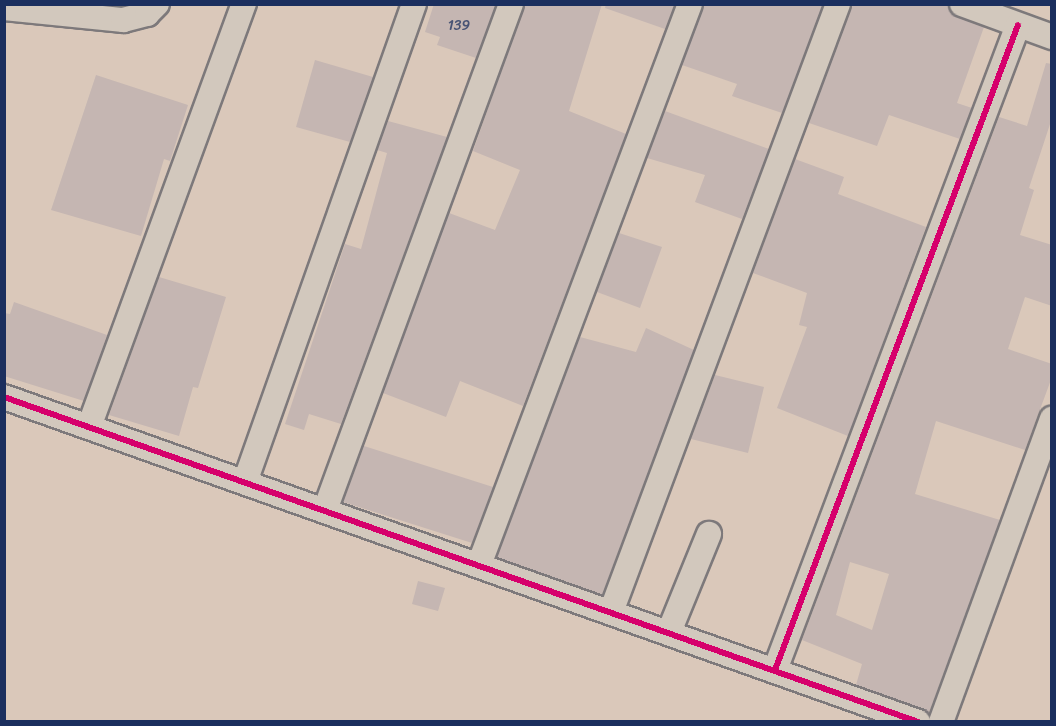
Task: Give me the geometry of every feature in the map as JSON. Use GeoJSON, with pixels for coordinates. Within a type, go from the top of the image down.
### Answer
{"type":"FeatureCollection","features":[{"type":"Feature","properties":{"kind":"street"},"geometry":{"type":"LineString","coordinates":[[4,8],[123,20],[147,14],[157,4]]}},
{"type":"Feature","properties":{"kind":"street"},"geometry":{"type":"LineString","coordinates":[[89,427],[244,4]]}},
{"type":"Feature","properties":{"kind":"street"},"geometry":{"type":"LineString","coordinates":[[244,482],[414,4]]}},
{"type":"Feature","properties":{"kind":"street"},"geometry":{"type":"LineString","coordinates":[[325,510],[511,4]]}},
{"type":"Feature","properties":{"kind":"street"},"geometry":{"type":"LineString","coordinates":[[479,565],[690,4]]}},
{"type":"Feature","properties":{"kind":"street"},"geometry":{"type":"LineString","coordinates":[[611,612],[838,4]]}},
{"type":"Feature","properties":{"kind":"street"},"geometry":{"type":"LineString","coordinates":[[962,4],[1018,25],[1050,32]]}},
{"type":"Feature","properties":{"kind":"street"},"geometry":{"type":"LineString","coordinates":[[775,670],[1018,25]]}},
{"type":"Feature","properties":{"kind":"street"},"geometry":{"type":"LineString","coordinates":[[4,397],[918,722]]}},
{"type":"Feature","properties":{"kind":"street"},"geometry":{"type":"LineString","coordinates":[[941,722],[1052,419]]}},
{"type":"Feature","properties":{"kind":"street"},"geometry":{"type":"LineString","coordinates":[[669,632],[709,534]]}},
{"type":"Feature","properties":{"kind":"building"},"geometry":{"type":"Polygon","coordinates":[[[434,4],[496,4],[476,58],[437,45],[440,37],[425,32],[434,4]]]}},
{"type":"Feature","properties":{"kind":"building"},"geometry":{"type":"Polygon","coordinates":[[[525,4],[602,4],[569,111],[626,134],[523,406],[460,381],[446,417],[383,393],[449,213],[495,230],[520,170],[473,151],[525,4]]]}},
{"type":"Feature","properties":{"kind":"building"},"geometry":{"type":"Polygon","coordinates":[[[606,4],[675,4],[665,29],[605,8],[606,4]]]}},
{"type":"Feature","properties":{"kind":"building"},"geometry":{"type":"Polygon","coordinates":[[[704,4],[823,4],[782,113],[732,96],[737,84],[682,65],[704,4]]]}},
{"type":"Feature","properties":{"kind":"building"},"geometry":{"type":"Polygon","coordinates":[[[852,4],[948,4],[957,17],[984,27],[957,103],[972,108],[960,139],[889,115],[877,146],[809,123],[852,4]]]}},
{"type":"Feature","properties":{"kind":"building"},"geometry":{"type":"Polygon","coordinates":[[[315,60],[373,77],[350,142],[296,127],[315,60]]]}},
{"type":"Feature","properties":{"kind":"building"},"geometry":{"type":"Polygon","coordinates":[[[1046,63],[1052,64],[1052,118],[1029,188],[1034,190],[1020,235],[1052,245],[1052,306],[1025,297],[1008,349],[1052,364],[1052,377],[1025,450],[936,421],[915,494],[1000,520],[929,713],[856,685],[862,664],[802,640],[999,117],[1027,126],[1046,63]],[[850,562],[836,615],[872,630],[889,574],[850,562]]]}},
{"type":"Feature","properties":{"kind":"building"},"geometry":{"type":"Polygon","coordinates":[[[96,75],[188,105],[170,161],[164,159],[141,236],[51,210],[96,75]]]}},
{"type":"Feature","properties":{"kind":"building"},"geometry":{"type":"Polygon","coordinates":[[[665,111],[769,149],[742,219],[695,202],[705,175],[647,158],[665,111]]]}},
{"type":"Feature","properties":{"kind":"building"},"geometry":{"type":"Polygon","coordinates":[[[388,121],[447,137],[341,424],[309,414],[304,430],[285,424],[345,244],[361,249],[387,153],[377,150],[388,121]]]}},
{"type":"Feature","properties":{"kind":"building"},"geometry":{"type":"Polygon","coordinates":[[[795,159],[844,177],[838,194],[926,227],[848,436],[777,408],[807,327],[799,325],[807,293],[753,273],[795,159]]]}},
{"type":"Feature","properties":{"kind":"building"},"geometry":{"type":"Polygon","coordinates":[[[619,233],[662,247],[640,308],[597,292],[619,233]]]}},
{"type":"Feature","properties":{"kind":"building"},"geometry":{"type":"Polygon","coordinates":[[[159,277],[226,297],[198,388],[193,387],[179,436],[109,415],[159,277]]]}},
{"type":"Feature","properties":{"kind":"building"},"geometry":{"type":"Polygon","coordinates":[[[14,302],[107,335],[84,401],[4,376],[4,313],[10,314],[14,302]]]}},
{"type":"Feature","properties":{"kind":"building"},"geometry":{"type":"Polygon","coordinates":[[[646,328],[694,350],[602,595],[497,557],[580,337],[636,352],[646,328]]]}},
{"type":"Feature","properties":{"kind":"building"},"geometry":{"type":"Polygon","coordinates":[[[715,375],[764,387],[748,453],[691,439],[715,375]]]}},
{"type":"Feature","properties":{"kind":"building"},"geometry":{"type":"Polygon","coordinates":[[[364,446],[493,487],[472,543],[343,502],[364,446]]]}},
{"type":"Feature","properties":{"kind":"building"},"geometry":{"type":"Polygon","coordinates":[[[418,581],[445,588],[438,611],[412,604],[418,581]]]}},
{"type":"Feature","properties":{"kind":"cycle path"},"geometry":{"type":"LineString","coordinates":[[775,670],[1018,25]]}},
{"type":"Feature","properties":{"kind":"cycle path"},"geometry":{"type":"LineString","coordinates":[[4,397],[918,722]]}}]}
